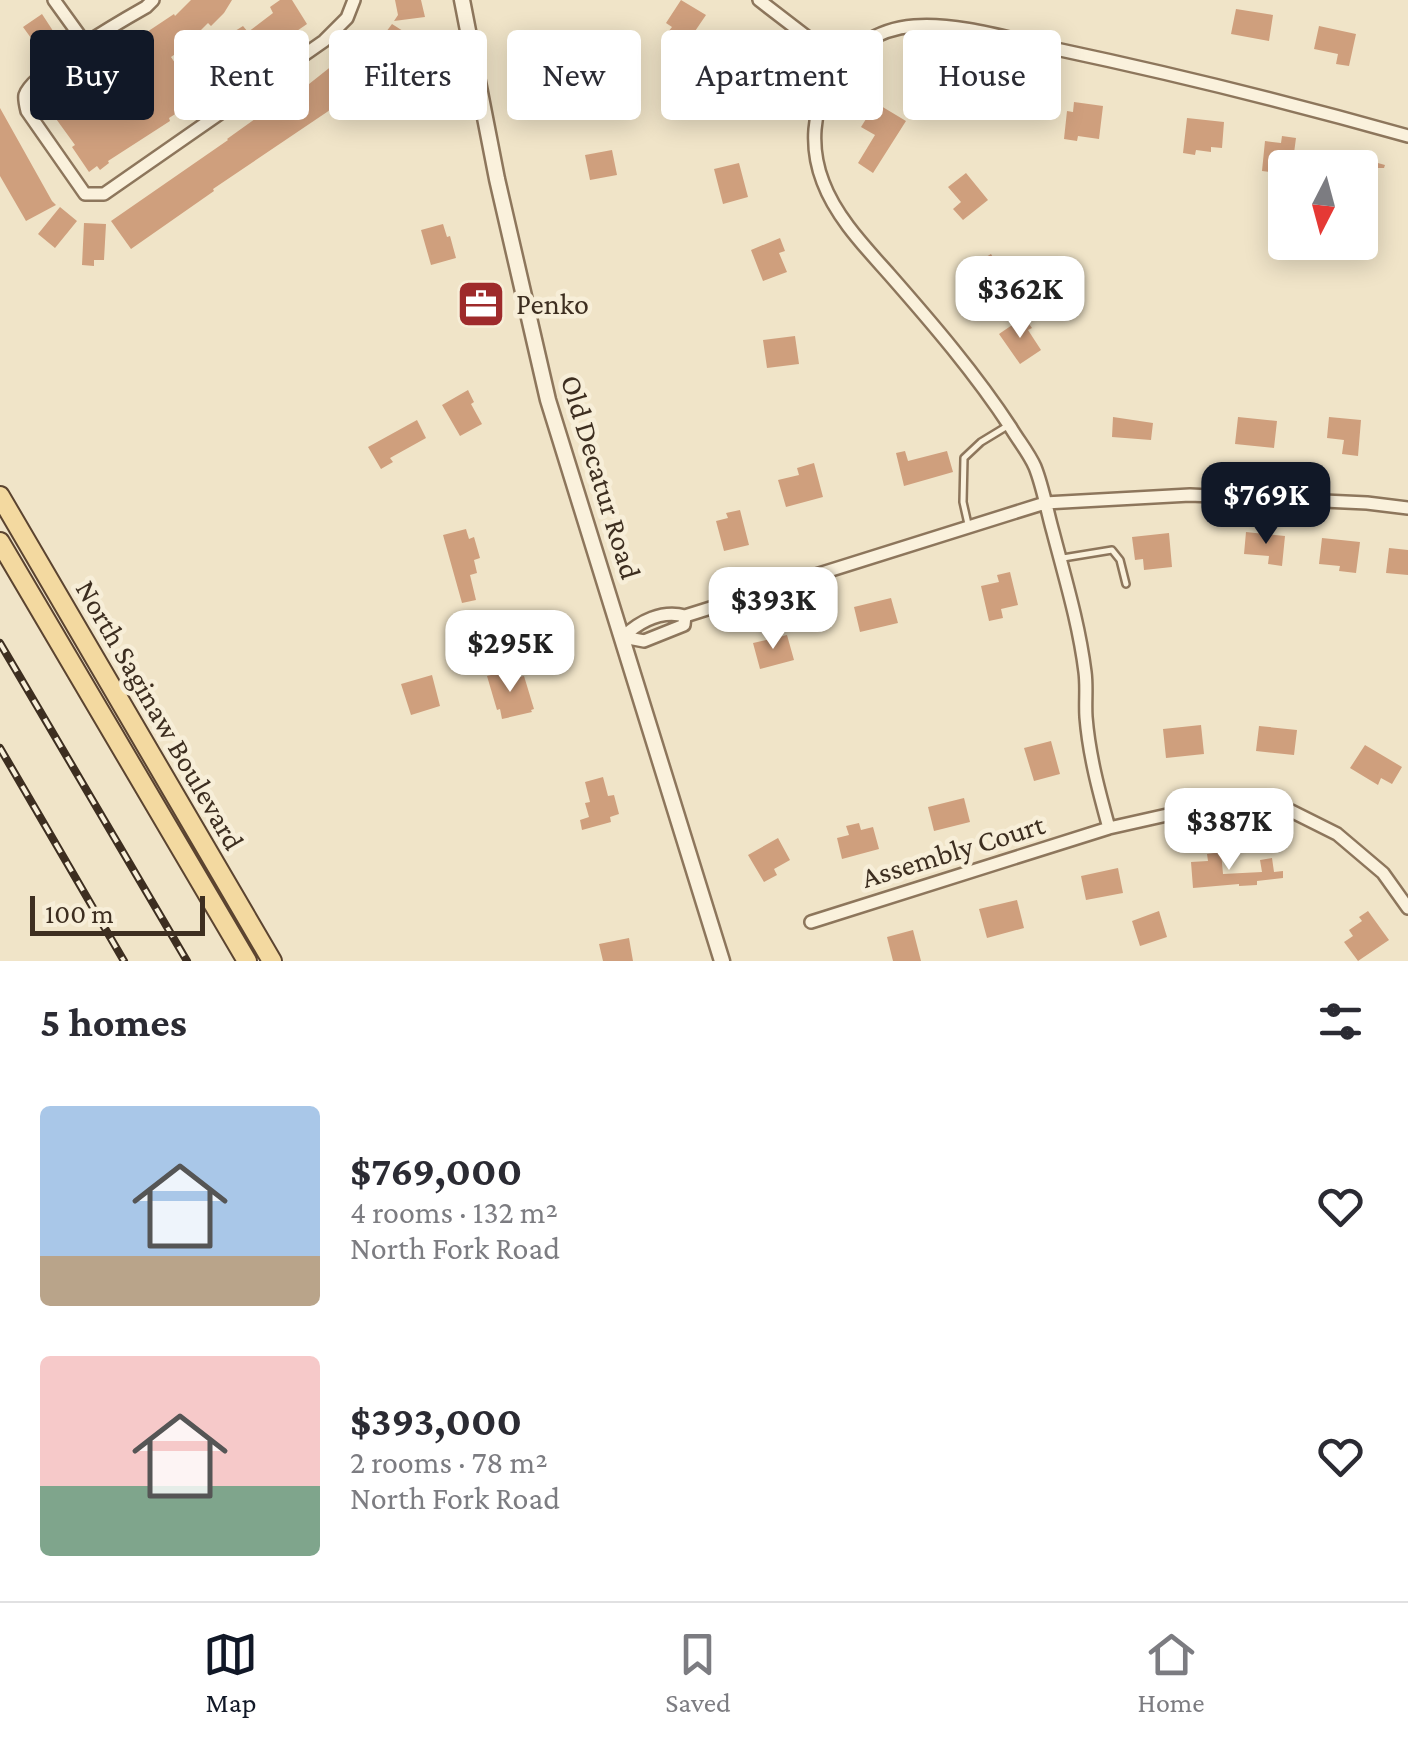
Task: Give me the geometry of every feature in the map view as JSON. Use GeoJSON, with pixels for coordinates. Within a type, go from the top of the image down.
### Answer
{"type":"FeatureCollection","features":[{"type":"Feature","properties":{"kind":"main road","name":"North Saginaw Boulevard"},"geometry":{"type":"LineString","coordinates":[[0,496],[272,961]]}},
{"type":"Feature","properties":{"kind":"main road","name":"North Saginaw Boulevard"},"geometry":{"type":"LineString","coordinates":[[0,542],[247,961]]}},
{"type":"Feature","properties":{"kind":"street"},"geometry":{"type":"LineString","coordinates":[[54,0],[75,30]]}},
{"type":"Feature","properties":{"kind":"street"},"geometry":{"type":"LineString","coordinates":[[106,30],[153,0]]}},
{"type":"Feature","properties":{"kind":"street","name":"Old Decatur Road"},"geometry":{"type":"LineString","coordinates":[[462,0],[533,344],[596,561],[722,961]]}},
{"type":"Feature","properties":{"kind":"street"},"geometry":{"type":"LineString","coordinates":[[759,0],[799,30]]}},
{"type":"Feature","properties":{"kind":"street"},"geometry":{"type":"LineString","coordinates":[[32,120],[85,194],[104,194],[324,41],[347,18],[353,4]]}},
{"type":"Feature","properties":{"kind":"street"},"geometry":{"type":"LineString","coordinates":[[883,33],[938,26],[996,36],[1191,78],[1408,136]]}},
{"type":"Feature","properties":{"kind":"street"},"geometry":{"type":"LineString","coordinates":[[30,88],[24,97],[30,117]]}},
{"type":"Feature","properties":{"kind":"street"},"geometry":{"type":"LineString","coordinates":[[816,120],[816,160],[824,186],[846,223],[939,332],[1009,425],[1034,466],[1076,621],[1091,752],[1109,828]]}},
{"type":"Feature","properties":{"kind":"street"},"geometry":{"type":"LineString","coordinates":[[622,637],[636,624],[671,612],[686,616],[1045,503],[1190,495],[1408,508]]}},
{"type":"Feature","properties":{"kind":"street","name":"Assembly Court"},"geometry":{"type":"LineString","coordinates":[[811,922],[1109,828],[1216,804],[1291,811],[1337,834],[1383,873],[1408,908]]}},
{"type":"Feature","properties":{"kind":"lane"},"geometry":{"type":"LineString","coordinates":[[968,527],[963,502],[964,458],[980,442],[1009,425]]}},
{"type":"Feature","properties":{"kind":"lane"},"geometry":{"type":"LineString","coordinates":[[1060,558],[1112,550],[1120,560],[1126,584]]}},
{"type":"Feature","properties":{"kind":"building"},"geometry":{"type":"Polygon","coordinates":[[[191,0],[232,0],[211,26],[208,23],[201,30],[174,30],[174,115],[170,121],[100,170],[97,166],[89,172],[57,120],[154,120],[154,30],[150,30],[175,16],[191,0]]]}},
{"type":"Feature","properties":{"kind":"building"},"geometry":{"type":"Polygon","coordinates":[[[280,0],[292,0],[307,24],[298,30],[251,30],[273,13],[270,7],[280,0]]]}},
{"type":"Feature","properties":{"kind":"building"},"geometry":{"type":"Polygon","coordinates":[[[395,0],[421,0],[425,17],[394,21],[398,15],[395,0]]]}},
{"type":"Feature","properties":{"kind":"building"},"geometry":{"type":"Polygon","coordinates":[[[681,0],[706,15],[696,30],[670,30],[672,27],[666,23],[681,0]]]}},
{"type":"Feature","properties":{"kind":"building"},"geometry":{"type":"Polygon","coordinates":[[[1236,9],[1273,15],[1269,41],[1231,34],[1236,9]]]}},
{"type":"Feature","properties":{"kind":"building"},"geometry":{"type":"Polygon","coordinates":[[[42,14],[52,30],[30,30],[30,37],[23,27],[42,14]]]}},
{"type":"Feature","properties":{"kind":"building"},"geometry":{"type":"Polygon","coordinates":[[[1319,26],[1356,34],[1349,66],[1336,64],[1338,54],[1314,49],[1319,26]]]}},
{"type":"Feature","properties":{"kind":"building"},"geometry":{"type":"Polygon","coordinates":[[[329,68],[329,110],[131,249],[111,221],[253,120],[309,120],[309,84],[329,68]]]}},
{"type":"Feature","properties":{"kind":"building"},"geometry":{"type":"Polygon","coordinates":[[[1074,102],[1103,106],[1099,139],[1064,139],[1067,111],[1073,112],[1074,102]]]}},
{"type":"Feature","properties":{"kind":"building"},"geometry":{"type":"Polygon","coordinates":[[[883,107],[906,121],[873,173],[858,163],[875,135],[861,127],[865,120],[883,120],[883,107]]]}},
{"type":"Feature","properties":{"kind":"building"},"geometry":{"type":"Polygon","coordinates":[[[0,108],[56,205],[26,221],[0,176],[0,108]]]}},
{"type":"Feature","properties":{"kind":"building"},"geometry":{"type":"Polygon","coordinates":[[[1187,118],[1224,122],[1222,148],[1211,147],[1211,152],[1196,150],[1195,155],[1183,153],[1187,118]]]}},
{"type":"Feature","properties":{"kind":"building"},"geometry":{"type":"Polygon","coordinates":[[[1282,136],[1296,138],[1294,150],[1268,150],[1268,172],[1262,171],[1265,141],[1281,143],[1282,136]]]}},
{"type":"Feature","properties":{"kind":"building"},"geometry":{"type":"Polygon","coordinates":[[[612,150],[617,175],[590,180],[585,155],[612,150]]]}},
{"type":"Feature","properties":{"kind":"building"},"geometry":{"type":"Polygon","coordinates":[[[739,163],[748,197],[723,204],[714,169],[739,163]]]}},
{"type":"Feature","properties":{"kind":"building"},"geometry":{"type":"Polygon","coordinates":[[[966,173],[988,200],[963,220],[953,209],[961,202],[948,187],[966,173]]]}},
{"type":"Feature","properties":{"kind":"building"},"geometry":{"type":"Polygon","coordinates":[[[60,207],[77,221],[55,248],[38,234],[60,207]]]}},
{"type":"Feature","properties":{"kind":"building"},"geometry":{"type":"Polygon","coordinates":[[[84,223],[106,224],[104,260],[94,260],[94,266],[82,265],[84,223]]]}},
{"type":"Feature","properties":{"kind":"building"},"geometry":{"type":"Polygon","coordinates":[[[443,224],[456,258],[431,265],[421,230],[443,224]]]}},
{"type":"Feature","properties":{"kind":"building"},"geometry":{"type":"Polygon","coordinates":[[[780,238],[785,251],[779,253],[787,272],[763,281],[751,250],[780,238]]]}},
{"type":"Feature","properties":{"kind":"building"},"geometry":{"type":"Polygon","coordinates":[[[991,254],[1008,283],[983,298],[973,281],[966,285],[959,273],[991,254]]]}},
{"type":"Feature","properties":{"kind":"building"},"geometry":{"type":"Polygon","coordinates":[[[1024,317],[1041,350],[1020,364],[999,334],[1024,317]]]}},
{"type":"Feature","properties":{"kind":"building"},"geometry":{"type":"Polygon","coordinates":[[[795,336],[799,364],[767,368],[763,340],[795,336]]]}},
{"type":"Feature","properties":{"kind":"building"},"geometry":{"type":"Polygon","coordinates":[[[468,390],[482,424],[460,436],[442,405],[468,390]]]}},
{"type":"Feature","properties":{"kind":"building"},"geometry":{"type":"Polygon","coordinates":[[[1113,417],[1153,423],[1151,440],[1112,437],[1113,417]]]}},
{"type":"Feature","properties":{"kind":"building"},"geometry":{"type":"Polygon","coordinates":[[[1238,417],[1277,421],[1274,448],[1235,444],[1238,417]]]}},
{"type":"Feature","properties":{"kind":"building"},"geometry":{"type":"Polygon","coordinates":[[[1329,417],[1361,420],[1358,456],[1342,454],[1344,440],[1327,438],[1329,417]]]}},
{"type":"Feature","properties":{"kind":"building"},"geometry":{"type":"Polygon","coordinates":[[[417,420],[426,438],[390,458],[393,462],[381,469],[368,447],[417,420]]]}},
{"type":"Feature","properties":{"kind":"building"},"geometry":{"type":"Polygon","coordinates":[[[905,451],[908,461],[947,451],[953,472],[904,486],[896,453],[905,451]]]}},
{"type":"Feature","properties":{"kind":"building"},"geometry":{"type":"Polygon","coordinates":[[[814,463],[823,497],[786,507],[778,480],[799,475],[797,468],[814,463]]]}},
{"type":"Feature","properties":{"kind":"building"},"geometry":{"type":"Polygon","coordinates":[[[740,510],[749,545],[724,551],[716,521],[728,518],[726,513],[740,510]]]}},
{"type":"Feature","properties":{"kind":"building"},"geometry":{"type":"Polygon","coordinates":[[[466,529],[469,539],[474,537],[480,558],[474,560],[477,573],[470,575],[476,600],[462,603],[443,535],[466,529]]]}},
{"type":"Feature","properties":{"kind":"building"},"geometry":{"type":"Polygon","coordinates":[[[1246,532],[1285,536],[1282,566],[1268,564],[1269,556],[1244,554],[1246,532]]]}},
{"type":"Feature","properties":{"kind":"building"},"geometry":{"type":"Polygon","coordinates":[[[1169,533],[1172,567],[1144,570],[1143,559],[1135,560],[1132,537],[1169,533]]]}},
{"type":"Feature","properties":{"kind":"building"},"geometry":{"type":"Polygon","coordinates":[[[1322,538],[1360,542],[1356,573],[1339,571],[1340,566],[1319,564],[1322,538]]]}},
{"type":"Feature","properties":{"kind":"building"},"geometry":{"type":"Polygon","coordinates":[[[1389,548],[1408,550],[1408,575],[1386,573],[1389,548]]]}},
{"type":"Feature","properties":{"kind":"building"},"geometry":{"type":"Polygon","coordinates":[[[1010,572],[1018,605],[1001,609],[1003,618],[989,621],[981,586],[999,582],[997,575],[1010,572]]]}},
{"type":"Feature","properties":{"kind":"building"},"geometry":{"type":"Polygon","coordinates":[[[891,598],[898,623],[860,632],[854,607],[891,598]]]}},
{"type":"Feature","properties":{"kind":"building"},"geometry":{"type":"Polygon","coordinates":[[[787,635],[794,660],[760,669],[753,643],[787,635]]]}},
{"type":"Feature","properties":{"kind":"building"},"geometry":{"type":"Polygon","coordinates":[[[508,671],[511,679],[524,676],[534,709],[502,719],[487,676],[508,671]]]}},
{"type":"Feature","properties":{"kind":"building"},"geometry":{"type":"Polygon","coordinates":[[[432,675],[440,706],[411,715],[401,684],[432,675]]]}},
{"type":"Feature","properties":{"kind":"building"},"geometry":{"type":"Polygon","coordinates":[[[1201,725],[1204,754],[1166,758],[1163,729],[1201,725]]]}},
{"type":"Feature","properties":{"kind":"building"},"geometry":{"type":"Polygon","coordinates":[[[1259,726],[1297,730],[1294,755],[1256,751],[1259,726]]]}},
{"type":"Feature","properties":{"kind":"building"},"geometry":{"type":"Polygon","coordinates":[[[1051,741],[1060,774],[1034,781],[1024,748],[1051,741]]]}},
{"type":"Feature","properties":{"kind":"building"},"geometry":{"type":"Polygon","coordinates":[[[1365,745],[1402,767],[1392,784],[1381,778],[1378,785],[1350,768],[1365,745]]]}},
{"type":"Feature","properties":{"kind":"building"},"geometry":{"type":"Polygon","coordinates":[[[603,777],[619,814],[610,817],[611,822],[582,830],[580,820],[589,817],[585,803],[590,802],[585,782],[603,777]]]}},
{"type":"Feature","properties":{"kind":"building"},"geometry":{"type":"Polygon","coordinates":[[[964,798],[970,822],[934,831],[928,807],[964,798]]]}},
{"type":"Feature","properties":{"kind":"building"},"geometry":{"type":"Polygon","coordinates":[[[859,823],[861,830],[873,827],[879,849],[842,859],[837,838],[849,835],[846,826],[859,823]]]}},
{"type":"Feature","properties":{"kind":"building"},"geometry":{"type":"Polygon","coordinates":[[[778,838],[790,860],[774,869],[777,875],[764,882],[748,855],[778,838]]]}},
{"type":"Feature","properties":{"kind":"building"},"geometry":{"type":"Polygon","coordinates":[[[1221,852],[1223,874],[1262,872],[1260,860],[1272,858],[1274,872],[1283,871],[1283,878],[1257,881],[1257,885],[1193,888],[1191,862],[1208,861],[1207,854],[1221,852]]]}},
{"type":"Feature","properties":{"kind":"building"},"geometry":{"type":"Polygon","coordinates":[[[1118,868],[1123,893],[1086,900],[1081,876],[1118,868]]]}},
{"type":"Feature","properties":{"kind":"building"},"geometry":{"type":"Polygon","coordinates":[[[1017,900],[1024,928],[987,938],[979,909],[1017,900]]]}},
{"type":"Feature","properties":{"kind":"building"},"geometry":{"type":"Polygon","coordinates":[[[1159,911],[1167,937],[1140,946],[1132,921],[1159,911]]]}},
{"type":"Feature","properties":{"kind":"building"},"geometry":{"type":"Polygon","coordinates":[[[1368,911],[1389,940],[1358,961],[1344,942],[1353,936],[1349,930],[1362,921],[1359,917],[1368,911]]]}},
{"type":"Feature","properties":{"kind":"building"},"geometry":{"type":"Polygon","coordinates":[[[913,930],[921,961],[893,961],[887,937],[913,930]]]}},
{"type":"Feature","properties":{"kind":"building"},"geometry":{"type":"Polygon","coordinates":[[[629,938],[633,961],[603,961],[599,944],[629,938]]]}},
{"type":"Feature","properties":{"kind":"railway"},"geometry":{"type":"LineString","coordinates":[[0,643],[187,961]]}},
{"type":"Feature","properties":{"kind":"railway"},"geometry":{"type":"LineString","coordinates":[[0,748],[124,961]]}},
{"type":"Feature","properties":{"kind":"place","name":"Penko"},"geometry":{"type":"Point","coordinates":[481,304]}}]}
